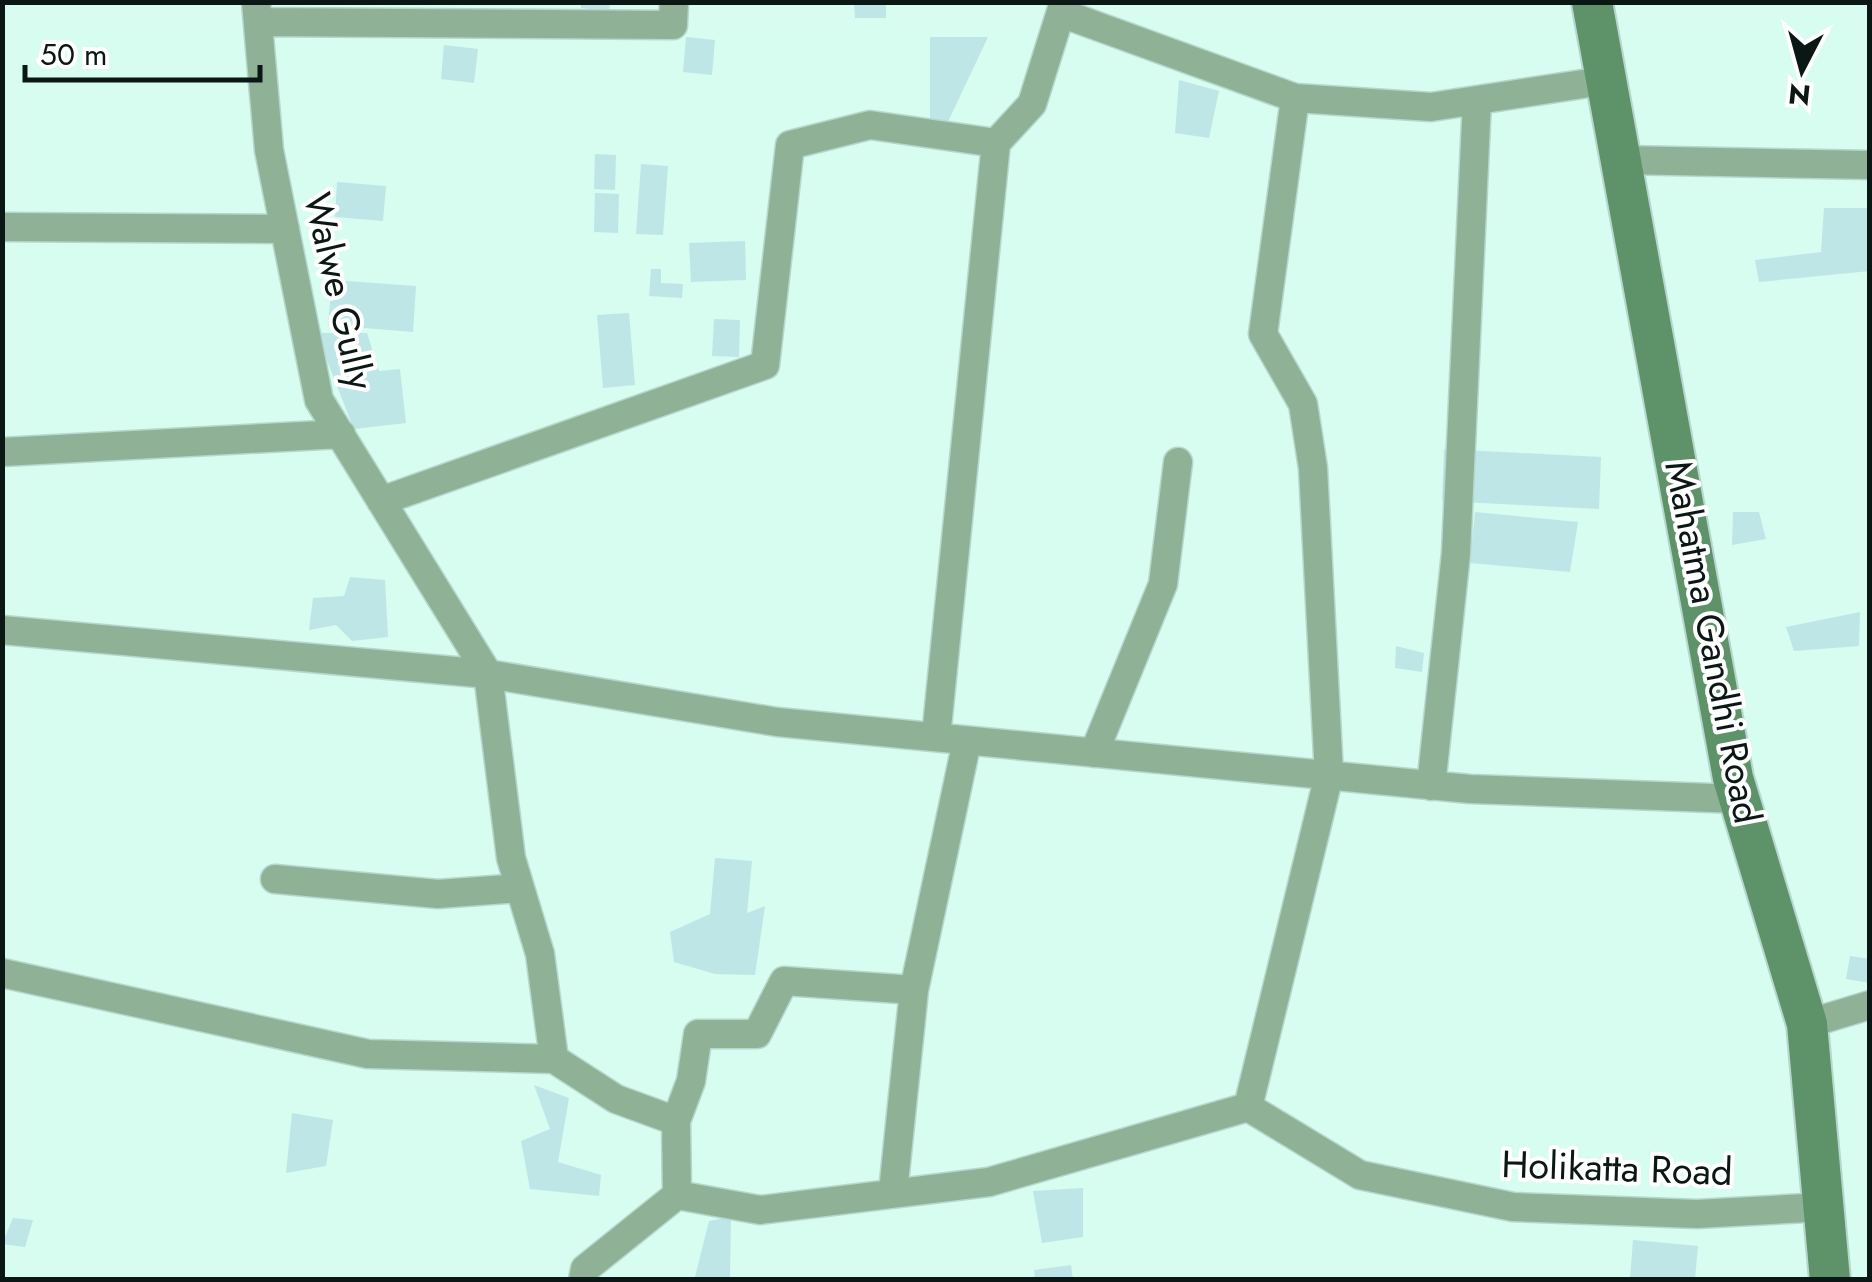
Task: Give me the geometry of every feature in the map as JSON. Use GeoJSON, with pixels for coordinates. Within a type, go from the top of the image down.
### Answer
{"type":"FeatureCollection","features":[{"type":"Feature","properties":{"kind":"main road","name":"Mahatma Gandhi Road"},"geometry":{"type":"LineString","coordinates":[[1592,2],[1740,799],[1807,1024],[1830,1280]]}},
{"type":"Feature","properties":{"kind":"street"},"geometry":{"type":"LineString","coordinates":[[257,12],[673,25],[674,2]]}},
{"type":"Feature","properties":{"kind":"street"},"geometry":{"type":"LineString","coordinates":[[936,737],[996,143],[1032,104],[1062,8],[1296,98],[1431,107],[1609,80]]}},
{"type":"Feature","properties":{"kind":"street","name":"Walwe Gully"},"geometry":{"type":"LineString","coordinates":[[257,12],[268,150],[320,400],[488,674]]}},
{"type":"Feature","properties":{"kind":"street"},"geometry":{"type":"LineString","coordinates":[[583,1280],[586,1269],[678,1195],[760,1210],[989,1182],[1248,1107],[1329,776],[1310,452],[1303,404],[1263,334],[1296,98]]}},
{"type":"Feature","properties":{"kind":"street"},"geometry":{"type":"LineString","coordinates":[[1431,786],[1456,553],[1477,100]]}},
{"type":"Feature","properties":{"kind":"street"},"geometry":{"type":"LineString","coordinates":[[382,500],[765,366],[790,145],[870,125],[996,143]]}},
{"type":"Feature","properties":{"kind":"street"},"geometry":{"type":"LineString","coordinates":[[1623,160],[1870,165]]}},
{"type":"Feature","properties":{"kind":"street"},"geometry":{"type":"LineString","coordinates":[[2,228],[285,229]]}},
{"type":"Feature","properties":{"kind":"street"},"geometry":{"type":"LineString","coordinates":[[2,452],[341,434]]}},
{"type":"Feature","properties":{"kind":"street"},"geometry":{"type":"LineString","coordinates":[[1094,753],[1163,584],[1178,462]]}},
{"type":"Feature","properties":{"kind":"street"},"geometry":{"type":"LineString","coordinates":[[2,630],[488,674],[776,722],[1431,786],[1740,799]]}},
{"type":"Feature","properties":{"kind":"street"},"geometry":{"type":"LineString","coordinates":[[488,674],[511,858],[540,954],[554,1060]]}},
{"type":"Feature","properties":{"kind":"street"},"geometry":{"type":"LineString","coordinates":[[892,1192],[914,990],[967,740]]}},
{"type":"Feature","properties":{"kind":"street"},"geometry":{"type":"LineString","coordinates":[[274,879],[438,894],[520,888]]}},
{"type":"Feature","properties":{"kind":"street"},"geometry":{"type":"LineString","coordinates":[[2,972],[368,1054],[554,1060],[616,1099],[676,1122]]}},
{"type":"Feature","properties":{"kind":"street"},"geometry":{"type":"LineString","coordinates":[[678,1195],[676,1122],[691,1080],[698,1034],[757,1034],[784,981],[914,990]]}},
{"type":"Feature","properties":{"kind":"street"},"geometry":{"type":"LineString","coordinates":[[1807,1024],[1870,1005]]}},
{"type":"Feature","properties":{"kind":"street","name":"Holikatta Road"},"geometry":{"type":"LineString","coordinates":[[1248,1107],[1360,1175],[1512,1207],[1697,1214],[1825,1207]]}},
{"type":"Feature","properties":{"kind":"building"},"geometry":{"type":"Polygon","coordinates":[[[581,2],[610,2],[609,11],[581,8],[581,2]]]}},
{"type":"Feature","properties":{"kind":"building"},"geometry":{"type":"Polygon","coordinates":[[[854,2],[886,2],[886,18],[855,18],[854,2]]]}},
{"type":"Feature","properties":{"kind":"building"},"geometry":{"type":"Polygon","coordinates":[[[686,37],[715,40],[712,75],[683,72],[686,37]]]}},
{"type":"Feature","properties":{"kind":"building"},"geometry":{"type":"Polygon","coordinates":[[[930,37],[988,37],[946,126],[930,126],[930,37]]]}},
{"type":"Feature","properties":{"kind":"building"},"geometry":{"type":"Polygon","coordinates":[[[444,45],[478,49],[474,83],[441,79],[444,45]]]}},
{"type":"Feature","properties":{"kind":"building"},"geometry":{"type":"Polygon","coordinates":[[[1179,80],[1219,91],[1209,138],[1175,133],[1179,80]]]}},
{"type":"Feature","properties":{"kind":"building"},"geometry":{"type":"Polygon","coordinates":[[[595,154],[616,155],[615,190],[594,189],[595,154]]]}},
{"type":"Feature","properties":{"kind":"building"},"geometry":{"type":"Polygon","coordinates":[[[641,164],[668,166],[663,235],[636,234],[641,164]]]}},
{"type":"Feature","properties":{"kind":"building"},"geometry":{"type":"Polygon","coordinates":[[[337,182],[386,186],[383,221],[335,217],[337,182]]]}},
{"type":"Feature","properties":{"kind":"building"},"geometry":{"type":"Polygon","coordinates":[[[595,193],[619,194],[618,233],[594,232],[595,193]]]}},
{"type":"Feature","properties":{"kind":"building"},"geometry":{"type":"Polygon","coordinates":[[[1824,208],[1870,208],[1870,271],[1759,282],[1755,260],[1821,252],[1824,208]]]}},
{"type":"Feature","properties":{"kind":"building"},"geometry":{"type":"Polygon","coordinates":[[[745,241],[746,280],[691,282],[689,243],[745,241]]]}},
{"type":"Feature","properties":{"kind":"building"},"geometry":{"type":"Polygon","coordinates":[[[651,269],[661,269],[661,283],[683,284],[682,298],[649,296],[651,269]]]}},
{"type":"Feature","properties":{"kind":"building"},"geometry":{"type":"Polygon","coordinates":[[[332,280],[416,286],[413,332],[328,325],[332,280]]]}},
{"type":"Feature","properties":{"kind":"building"},"geometry":{"type":"Polygon","coordinates":[[[629,313],[635,385],[603,388],[597,315],[629,313]]]}},
{"type":"Feature","properties":{"kind":"building"},"geometry":{"type":"Polygon","coordinates":[[[714,319],[740,320],[739,357],[712,356],[714,319]]]}},
{"type":"Feature","properties":{"kind":"building"},"geometry":{"type":"Polygon","coordinates":[[[316,333],[367,333],[379,371],[400,369],[406,423],[354,429],[316,333]]]}},
{"type":"Feature","properties":{"kind":"building"},"geometry":{"type":"Polygon","coordinates":[[[1444,449],[1601,457],[1599,509],[1442,501],[1444,449]]]}},
{"type":"Feature","properties":{"kind":"building"},"geometry":{"type":"Polygon","coordinates":[[[1475,512],[1578,522],[1570,572],[1470,563],[1475,512]]]}},
{"type":"Feature","properties":{"kind":"building"},"geometry":{"type":"Polygon","coordinates":[[[1733,512],[1759,512],[1766,539],[1732,545],[1733,512]]]}},
{"type":"Feature","properties":{"kind":"building"},"geometry":{"type":"Polygon","coordinates":[[[350,577],[385,580],[388,637],[352,641],[336,625],[309,630],[313,598],[344,596],[350,577]]]}},
{"type":"Feature","properties":{"kind":"building"},"geometry":{"type":"Polygon","coordinates":[[[1860,612],[1859,646],[1794,651],[1786,627],[1860,612]]]}},
{"type":"Feature","properties":{"kind":"building"},"geometry":{"type":"Polygon","coordinates":[[[1396,646],[1424,653],[1422,672],[1395,668],[1396,646]]]}},
{"type":"Feature","properties":{"kind":"building"},"geometry":{"type":"Polygon","coordinates":[[[715,858],[752,861],[747,913],[765,906],[755,975],[715,974],[674,962],[670,932],[710,914],[715,858]]]}},
{"type":"Feature","properties":{"kind":"building"},"geometry":{"type":"Polygon","coordinates":[[[1850,956],[1870,959],[1870,983],[1846,979],[1850,956]]]}},
{"type":"Feature","properties":{"kind":"building"},"geometry":{"type":"Polygon","coordinates":[[[534,1085],[569,1098],[558,1162],[601,1175],[599,1196],[530,1189],[521,1141],[550,1129],[534,1085]]]}},
{"type":"Feature","properties":{"kind":"building"},"geometry":{"type":"Polygon","coordinates":[[[292,1113],[333,1120],[326,1166],[286,1173],[292,1113]]]}},
{"type":"Feature","properties":{"kind":"building"},"geometry":{"type":"Polygon","coordinates":[[[1083,1188],[1083,1237],[1042,1243],[1033,1191],[1083,1188]]]}},
{"type":"Feature","properties":{"kind":"building"},"geometry":{"type":"Polygon","coordinates":[[[731,1217],[730,1278],[695,1277],[709,1221],[731,1217]]]}},
{"type":"Feature","properties":{"kind":"building"},"geometry":{"type":"Polygon","coordinates":[[[13,1218],[33,1220],[25,1247],[2,1244],[13,1218]]]}},
{"type":"Feature","properties":{"kind":"building"},"geometry":{"type":"Polygon","coordinates":[[[1633,1240],[1698,1246],[1695,1279],[1630,1279],[1633,1240]]]}},
{"type":"Feature","properties":{"kind":"building"},"geometry":{"type":"Polygon","coordinates":[[[1071,1265],[1073,1279],[1035,1279],[1034,1270],[1071,1265]]]}}]}
